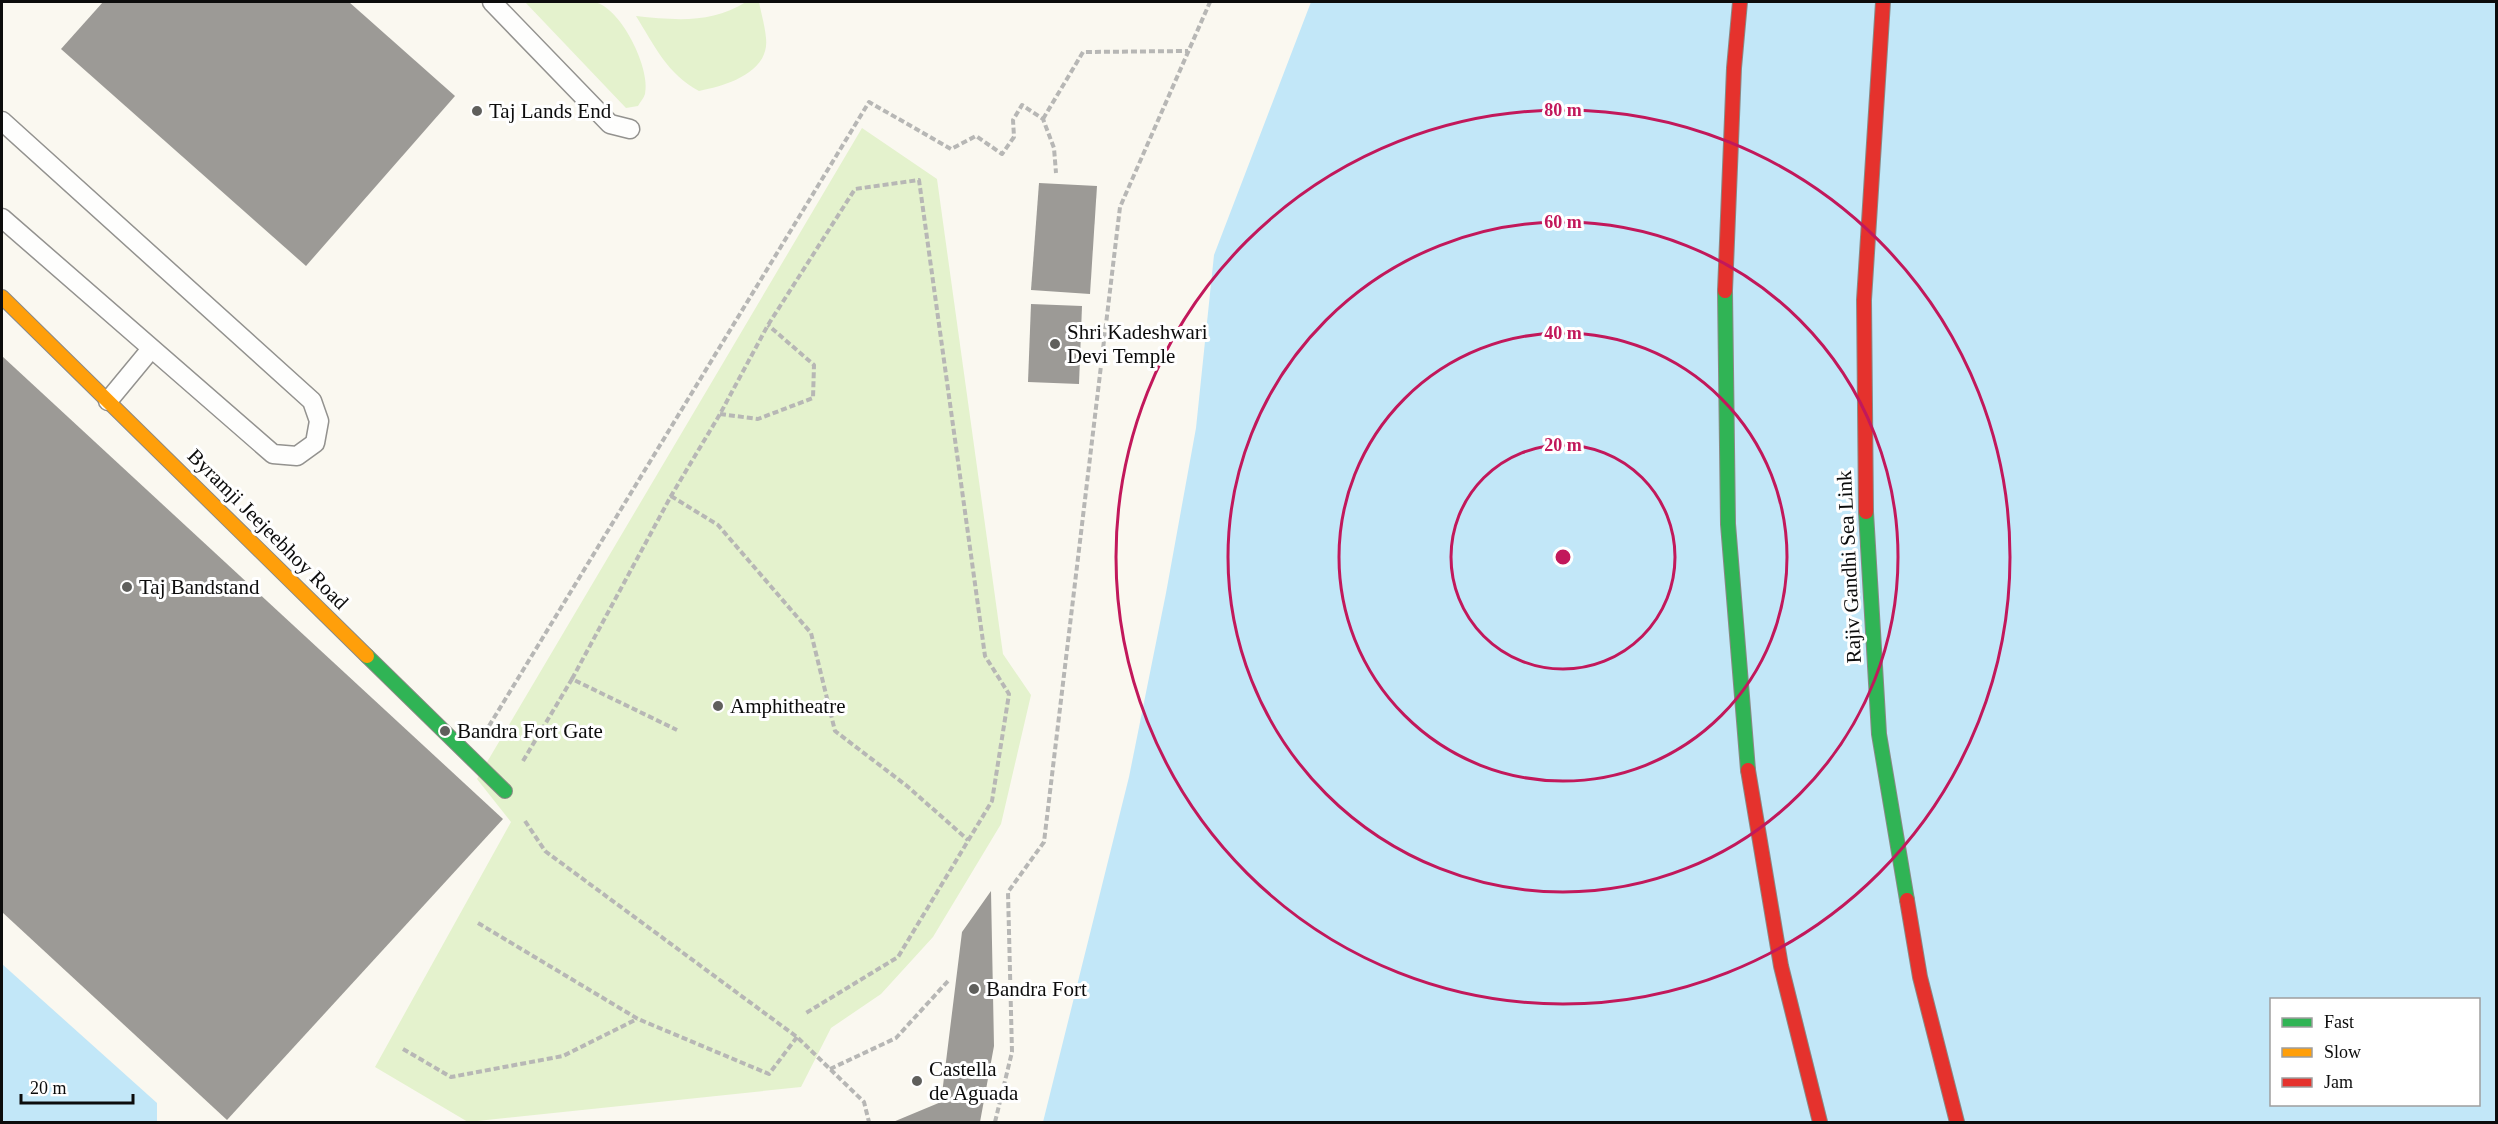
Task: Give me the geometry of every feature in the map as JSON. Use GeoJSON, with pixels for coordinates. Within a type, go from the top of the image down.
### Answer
{"type":"FeatureCollection","features":[{"type":"Feature","properties":{"kind":"main road"},"geometry":{"type":"LineString","coordinates":[[1740,2],[1734,68],[1725,297],[1728,524],[1746,754],[1781,966],[1820,1122]]}},
{"type":"Feature","properties":{"kind":"main road","name":"Rajiv Gandhi Sea Link"},"geometry":{"type":"LineString","coordinates":[[1883,2],[1864,300],[1866,535],[1879,734],[1920,977],[1958,1122]]}},
{"type":"Feature","properties":{"kind":"main road","name":"Byramji Jeejeebhoy Road"},"geometry":{"type":"LineString","coordinates":[[2,297],[505,791]]}},
{"type":"Feature","properties":{"kind":"lane"},"geometry":{"type":"LineString","coordinates":[[492,2],[610,124],[630,129]]}},
{"type":"Feature","properties":{"kind":"lane"},"geometry":{"type":"LineString","coordinates":[[2,121],[312,401],[320,421],[315,443],[297,456],[273,454],[2,218]]}},
{"type":"Feature","properties":{"kind":"lane"},"geometry":{"type":"LineString","coordinates":[[108,401],[150,349]]}},
{"type":"Feature","properties":{"kind":"path"},"geometry":{"type":"LineString","coordinates":[[996,1122],[1012,1052],[1008,892],[1044,842],[1120,207],[1210,2]]}},
{"type":"Feature","properties":{"kind":"path"},"geometry":{"type":"LineString","coordinates":[[1043,119],[1083,52],[1188,51]]}},
{"type":"Feature","properties":{"kind":"path"},"geometry":{"type":"LineString","coordinates":[[470,757],[869,102],[951,149],[976,136],[1002,154],[1014,137],[1013,120],[1022,105],[1043,119],[1054,148],[1056,173]]}},
{"type":"Feature","properties":{"kind":"path"},"geometry":{"type":"LineString","coordinates":[[806,1013],[898,957],[992,801],[1009,694],[985,656],[919,180],[855,189],[768,325],[720,414],[671,496],[573,679],[505,791],[545,851],[797,1037],[864,1102],[869,1122]]}},
{"type":"Feature","properties":{"kind":"path"},"geometry":{"type":"LineString","coordinates":[[720,414],[758,419],[813,398],[814,365],[768,325]]}},
{"type":"Feature","properties":{"kind":"path"},"geometry":{"type":"LineString","coordinates":[[671,496],[718,525],[811,633],[834,730],[907,786],[968,840]]}},
{"type":"Feature","properties":{"kind":"path"},"geometry":{"type":"LineString","coordinates":[[573,679],[677,730]]}},
{"type":"Feature","properties":{"kind":"path"},"geometry":{"type":"LineString","coordinates":[[478,923],[638,1019],[769,1074],[797,1037]]}},
{"type":"Feature","properties":{"kind":"path"},"geometry":{"type":"LineString","coordinates":[[830,1069],[896,1038],[948,981]]}},
{"type":"Feature","properties":{"kind":"path"},"geometry":{"type":"LineString","coordinates":[[403,1049],[451,1077],[563,1056],[638,1019]]}},
{"type":"Feature","properties":{"kind":"green space"},"geometry":{"type":"Polygon","coordinates":[[[525,2],[594,2],[604,6],[614,15],[632,40],[643,70],[646,83],[645,94],[638,106],[626,108],[525,2]]]}},
{"type":"Feature","properties":{"kind":"green space"},"geometry":{"type":"Polygon","coordinates":[[[746,2],[759,2],[766,38],[761,60],[744,76],[721,86],[699,91],[670,68],[636,16],[692,19],[720,14],[746,2]]]}},
{"type":"Feature","properties":{"kind":"green space"},"geometry":{"type":"Polygon","coordinates":[[[862,128],[937,179],[1003,654],[1031,695],[1001,824],[933,937],[881,994],[831,1028],[801,1087],[468,1122],[375,1067],[511,822],[477,779],[862,128]]]}},
{"type":"Feature","properties":{"kind":"water"},"geometry":{"type":"Polygon","coordinates":[[[1311,2],[2496,2],[2496,1122],[1043,1122],[1129,777],[1196,428],[1214,255],[1311,2]]]}},
{"type":"Feature","properties":{"kind":"water"},"geometry":{"type":"Polygon","coordinates":[[[2,964],[157,1103],[157,1122],[2,1122],[2,964]]]}},
{"type":"Feature","properties":{"kind":"building"},"geometry":{"type":"Polygon","coordinates":[[[103,2],[349,2],[455,96],[306,266],[61,49],[103,2]]]}},
{"type":"Feature","properties":{"kind":"building"},"geometry":{"type":"Polygon","coordinates":[[[1039,183],[1097,186],[1090,294],[1031,290],[1039,183]]]}},
{"type":"Feature","properties":{"kind":"building","name":"Shri Kadeshwari Devi Temple"},"geometry":{"type":"Polygon","coordinates":[[[1031,304],[1082,306],[1079,384],[1028,382],[1031,304]]]}},
{"type":"Feature","properties":{"kind":"building","name":"Taj Bandstand"},"geometry":{"type":"Polygon","coordinates":[[[2,356],[503,819],[227,1120],[2,912],[2,356]]]}},
{"type":"Feature","properties":{"kind":"building","name":"Bandra Fort"},"geometry":{"type":"Polygon","coordinates":[[[991,891],[994,1046],[980,1122],[893,1122],[941,1102],[962,932],[991,891]]]}},
{"type":"Feature","properties":{"kind":"traffic: fast"},"geometry":{"type":"LineString","coordinates":[[1725,291],[1728,524],[1748,770]]}},
{"type":"Feature","properties":{"kind":"traffic: fast"},"geometry":{"type":"LineString","coordinates":[[1866,512],[1879,734],[1907,900]]}},
{"type":"Feature","properties":{"kind":"traffic: fast"},"geometry":{"type":"LineString","coordinates":[[367,656],[505,791]]}},
{"type":"Feature","properties":{"kind":"traffic: slow"},"geometry":{"type":"LineString","coordinates":[[2,297],[367,656]]}},
{"type":"Feature","properties":{"kind":"traffic: jam"},"geometry":{"type":"LineString","coordinates":[[1725,291],[1734,68],[1740,2]]}},
{"type":"Feature","properties":{"kind":"traffic: jam"},"geometry":{"type":"LineString","coordinates":[[1866,512],[1864,300],[1883,2]]}},
{"type":"Feature","properties":{"kind":"traffic: jam"},"geometry":{"type":"LineString","coordinates":[[1748,770],[1781,966],[1820,1122]]}},
{"type":"Feature","properties":{"kind":"traffic: jam"},"geometry":{"type":"LineString","coordinates":[[1907,900],[1920,977],[1957,1122]]}},
{"type":"Feature","properties":{"kind":"place","name":"Taj Lands End"},"geometry":{"type":"Point","coordinates":[477,111]}},
{"type":"Feature","properties":{"kind":"place","name":"Shri Kadeshwari Devi Temple"},"geometry":{"type":"Point","coordinates":[1055,344]}},
{"type":"Feature","properties":{"kind":"place","name":"Taj Bandstand"},"geometry":{"type":"Point","coordinates":[127,587]}},
{"type":"Feature","properties":{"kind":"place","name":"Amphitheatre"},"geometry":{"type":"Point","coordinates":[718,706]}},
{"type":"Feature","properties":{"kind":"place","name":"Bandra Fort Gate"},"geometry":{"type":"Point","coordinates":[445,731]}},
{"type":"Feature","properties":{"kind":"place","name":"Bandra Fort"},"geometry":{"type":"Point","coordinates":[974,989]}},
{"type":"Feature","properties":{"kind":"place","name":"Castella de Aguada"},"geometry":{"type":"Point","coordinates":[917,1081]}}]}
